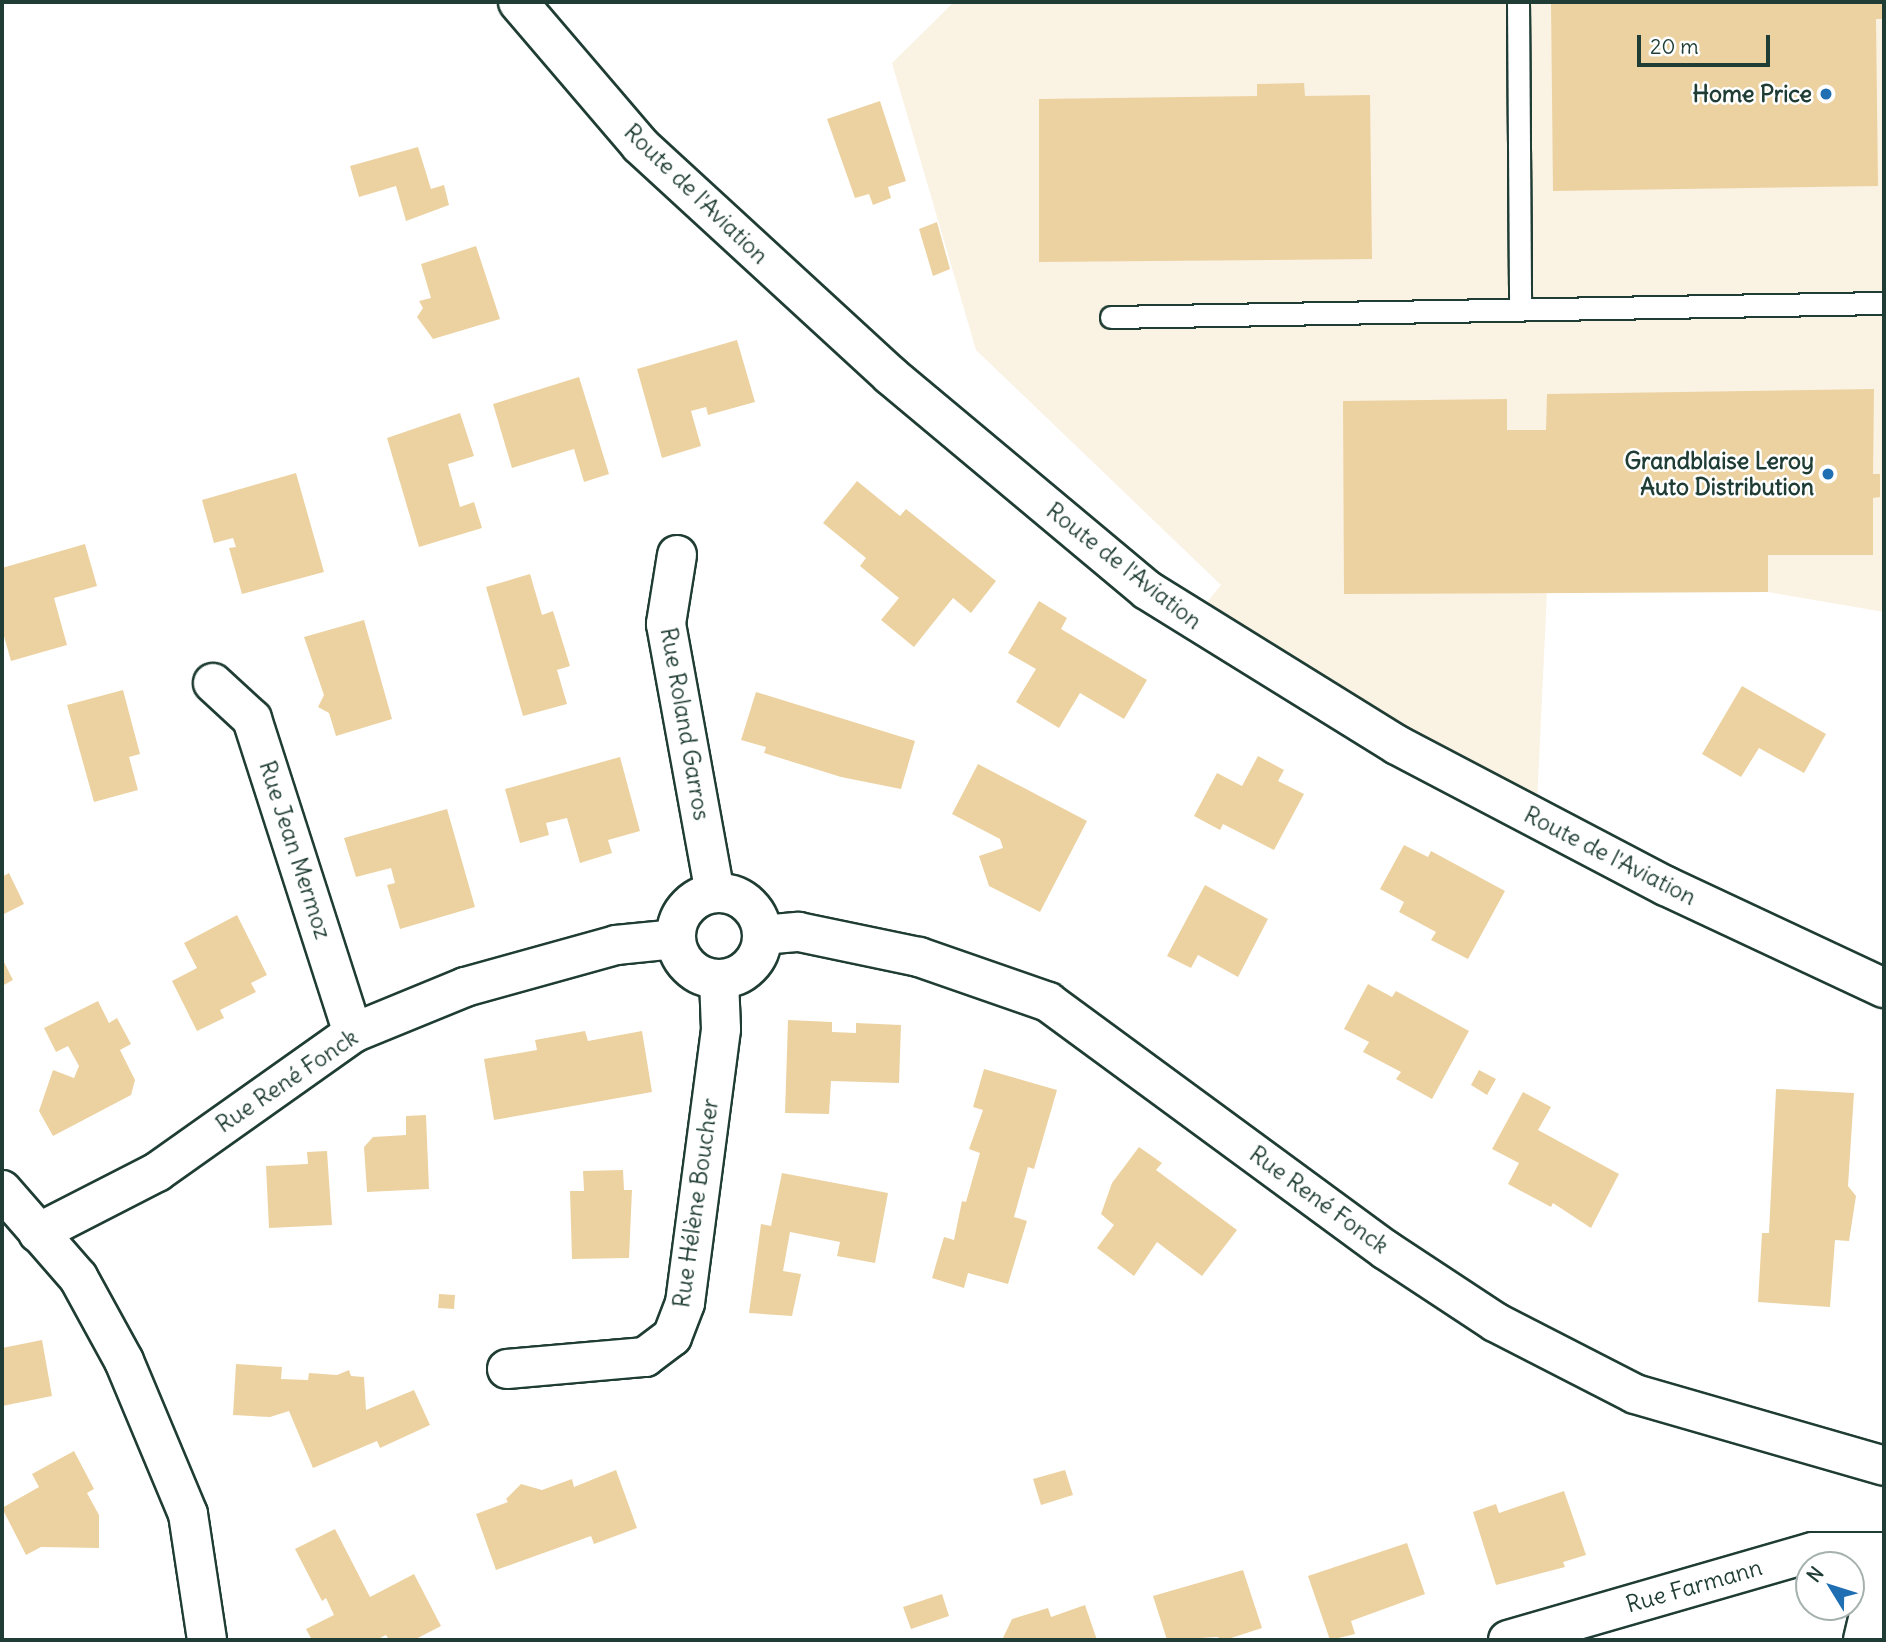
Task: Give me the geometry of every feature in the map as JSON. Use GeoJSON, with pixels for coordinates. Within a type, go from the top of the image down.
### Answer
{"type":"FeatureCollection","features":[{"type":"Feature","properties":{"kind":"street","name":"Route de l'Aviation"},"geometry":{"type":"LineString","coordinates":[[518,2],[640,145],[890,375],[1147,590],[1397,745],[1666,886],[1884,988]]}},
{"type":"Feature","properties":{"kind":"street","name":"Rue Roland Garros"},"geometry":{"type":"LineString","coordinates":[[677,555],[666,624],[715,893]]}},
{"type":"Feature","properties":{"kind":"street","name":"Rue Jean Mermoz"},"geometry":{"type":"LineString","coordinates":[[212,683],[252,719],[353,1033]]}},
{"type":"Feature","properties":{"kind":"street"},"geometry":{"type":"LineString","coordinates":[[715,893],[742,899],[756,915],[762,935],[750,966],[719,980],[689,968],[679,955],[676,939],[680,918],[694,900],[715,893]]}},
{"type":"Feature","properties":{"kind":"street","name":"Rue René Fonck"},"geometry":{"type":"LineString","coordinates":[[762,935],[799,932],[919,957],[1048,1003],[1387,1250],[1495,1322],[1635,1394],[1884,1466]]}},
{"type":"Feature","properties":{"kind":"street","name":"Rue René Fonck"},"geometry":{"type":"LineString","coordinates":[[38,1233],[157,1172],[353,1033],[465,987],[616,944],[676,939]]}},
{"type":"Feature","properties":{"kind":"street","name":"Rue Hélène Boucher"},"geometry":{"type":"LineString","coordinates":[[507,1369],[645,1357],[673,1337],[685,1303],[721,1029],[719,980]]}},
{"type":"Feature","properties":{"kind":"street"},"geometry":{"type":"LineString","coordinates":[[2,1190],[78,1277],[124,1361],[183,1502],[207,1640]]}},
{"type":"Feature","properties":{"kind":"street","name":"Rue Farmann"},"geometry":{"type":"LineString","coordinates":[[1508,1640],[1812,1552],[1884,1552]]}},
{"type":"Feature","properties":{"kind":"street"},"geometry":{"type":"LineString","coordinates":[[1863,1640],[1884,1552]]}},
{"type":"Feature","properties":{"kind":"lane"},"geometry":{"type":"LineString","coordinates":[[1518,2],[1520,309]]}},
{"type":"Feature","properties":{"kind":"lane"},"geometry":{"type":"LineString","coordinates":[[1111,317],[1884,303]]}},
{"type":"Feature","properties":{"kind":"shaded area"},"geometry":{"type":"Polygon","coordinates":[[[954,2],[1884,2],[1884,612],[1768,592],[1547,592],[1537,803],[1201,610],[1221,585],[976,350],[892,63],[954,2]]]}},
{"type":"Feature","properties":{"kind":"building"},"geometry":{"type":"Polygon","coordinates":[[[1551,2],[1884,2],[1884,19],[1876,19],[1878,186],[1553,191],[1551,2]]]}},
{"type":"Feature","properties":{"kind":"building"},"geometry":{"type":"Polygon","coordinates":[[[1304,83],[1305,96],[1370,95],[1372,259],[1039,262],[1039,99],[1257,96],[1257,84],[1304,83]]]}},
{"type":"Feature","properties":{"kind":"building"},"geometry":{"type":"Polygon","coordinates":[[[880,101],[906,181],[888,187],[891,198],[873,205],[869,194],[855,198],[827,119],[880,101]]]}},
{"type":"Feature","properties":{"kind":"building"},"geometry":{"type":"Polygon","coordinates":[[[418,147],[431,189],[444,185],[449,205],[406,221],[396,186],[359,197],[350,166],[418,147]]]}},
{"type":"Feature","properties":{"kind":"building"},"geometry":{"type":"Polygon","coordinates":[[[937,222],[950,269],[933,276],[919,229],[937,222]]]}},
{"type":"Feature","properties":{"kind":"building"},"geometry":{"type":"Polygon","coordinates":[[[476,246],[500,319],[433,339],[417,317],[423,308],[419,301],[431,298],[421,264],[476,246]]]}},
{"type":"Feature","properties":{"kind":"building"},"geometry":{"type":"Polygon","coordinates":[[[737,340],[755,402],[708,415],[706,407],[691,411],[701,446],[662,458],[637,369],[737,340]]]}},
{"type":"Feature","properties":{"kind":"building"},"geometry":{"type":"Polygon","coordinates":[[[579,377],[609,474],[584,482],[574,449],[512,468],[493,404],[579,377]]]}},
{"type":"Feature","properties":{"kind":"building"},"geometry":{"type":"Polygon","coordinates":[[[1874,389],[1873,474],[1880,474],[1880,497],[1873,498],[1873,555],[1768,555],[1768,592],[1344,594],[1343,401],[1507,399],[1507,430],[1546,430],[1547,394],[1874,389]]]}},
{"type":"Feature","properties":{"kind":"building"},"geometry":{"type":"Polygon","coordinates":[[[460,413],[474,456],[448,464],[460,507],[474,502],[482,528],[419,547],[387,438],[460,413]]]}},
{"type":"Feature","properties":{"kind":"building"},"geometry":{"type":"Polygon","coordinates":[[[296,473],[324,572],[242,594],[229,548],[236,547],[233,538],[214,543],[202,500],[296,473]]]}},
{"type":"Feature","properties":{"kind":"building"},"geometry":{"type":"Polygon","coordinates":[[[857,481],[900,516],[906,509],[996,581],[971,613],[953,598],[914,647],[881,620],[899,598],[860,566],[866,558],[823,523],[857,481]]]}},
{"type":"Feature","properties":{"kind":"building"},"geometry":{"type":"Polygon","coordinates":[[[85,544],[97,586],[54,598],[67,645],[11,661],[2,629],[2,568],[85,544]]]}},
{"type":"Feature","properties":{"kind":"building"},"geometry":{"type":"Polygon","coordinates":[[[530,574],[542,615],[553,611],[570,666],[557,670],[567,704],[523,716],[486,587],[530,574]]]}},
{"type":"Feature","properties":{"kind":"building"},"geometry":{"type":"Polygon","coordinates":[[[1039,601],[1067,618],[1061,629],[1147,680],[1124,719],[1080,693],[1059,728],[1016,702],[1036,669],[1008,653],[1039,601]]]}},
{"type":"Feature","properties":{"kind":"building"},"geometry":{"type":"Polygon","coordinates":[[[364,620],[392,719],[336,736],[329,713],[318,707],[324,695],[304,637],[364,620]]]}},
{"type":"Feature","properties":{"kind":"building"},"geometry":{"type":"Polygon","coordinates":[[[1742,686],[1826,734],[1804,773],[1759,748],[1741,777],[1702,754],[1742,686]]]}},
{"type":"Feature","properties":{"kind":"building"},"geometry":{"type":"Polygon","coordinates":[[[123,690],[140,754],[129,757],[138,790],[94,802],[67,705],[123,690]]]}},
{"type":"Feature","properties":{"kind":"building"},"geometry":{"type":"Polygon","coordinates":[[[756,692],[915,741],[901,789],[841,777],[764,753],[766,747],[741,740],[756,692]]]}},
{"type":"Feature","properties":{"kind":"building"},"geometry":{"type":"Polygon","coordinates":[[[1258,756],[1284,770],[1278,781],[1304,794],[1274,850],[1223,824],[1220,830],[1194,816],[1217,773],[1242,786],[1258,756]]]}},
{"type":"Feature","properties":{"kind":"building"},"geometry":{"type":"Polygon","coordinates":[[[620,757],[640,831],[608,840],[612,853],[580,863],[567,818],[546,823],[549,835],[520,843],[505,789],[620,757]]]}},
{"type":"Feature","properties":{"kind":"building"},"geometry":{"type":"Polygon","coordinates":[[[978,764],[1087,821],[1040,912],[989,886],[979,856],[1003,848],[1000,839],[952,814],[978,764]]]}},
{"type":"Feature","properties":{"kind":"building"},"geometry":{"type":"Polygon","coordinates":[[[447,809],[475,907],[400,929],[387,885],[395,883],[391,868],[356,877],[344,838],[447,809]]]}},
{"type":"Feature","properties":{"kind":"building"},"geometry":{"type":"Polygon","coordinates":[[[1404,845],[1428,857],[1431,851],[1505,891],[1468,959],[1431,940],[1436,932],[1399,912],[1404,902],[1380,889],[1404,845]]]}},
{"type":"Feature","properties":{"kind":"building"},"geometry":{"type":"Polygon","coordinates":[[[9,873],[24,904],[2,915],[2,877],[9,873]]]}},
{"type":"Feature","properties":{"kind":"building"},"geometry":{"type":"Polygon","coordinates":[[[1205,885],[1268,919],[1238,977],[1198,955],[1191,968],[1167,956],[1205,885]]]}},
{"type":"Feature","properties":{"kind":"building"},"geometry":{"type":"Polygon","coordinates":[[[237,915],[267,975],[251,983],[256,992],[220,1010],[224,1018],[197,1031],[172,981],[197,968],[184,943],[237,915]]]}},
{"type":"Feature","properties":{"kind":"building"},"geometry":{"type":"Polygon","coordinates":[[[2,958],[13,980],[2,986],[2,958]]]}},
{"type":"Feature","properties":{"kind":"building"},"geometry":{"type":"Polygon","coordinates":[[[1368,984],[1392,997],[1396,991],[1469,1031],[1432,1099],[1396,1079],[1401,1072],[1363,1052],[1369,1042],[1344,1029],[1368,984]]]}},
{"type":"Feature","properties":{"kind":"building"},"geometry":{"type":"Polygon","coordinates":[[[98,1001],[109,1023],[117,1018],[131,1044],[120,1050],[135,1080],[131,1095],[53,1136],[39,1111],[53,1070],[74,1078],[79,1066],[68,1046],[56,1052],[44,1028],[98,1001]]]}},
{"type":"Feature","properties":{"kind":"building"},"geometry":{"type":"Polygon","coordinates":[[[788,1020],[832,1022],[832,1032],[856,1033],[856,1023],[901,1025],[899,1083],[831,1081],[829,1114],[785,1113],[788,1020]]]}},
{"type":"Feature","properties":{"kind":"building"},"geometry":{"type":"Polygon","coordinates":[[[585,1031],[588,1041],[642,1031],[652,1092],[494,1120],[484,1059],[537,1050],[535,1040],[585,1031]]]}},
{"type":"Feature","properties":{"kind":"building"},"geometry":{"type":"Polygon","coordinates":[[[984,1069],[1057,1090],[1034,1169],[1028,1167],[1014,1217],[1027,1221],[1008,1284],[968,1273],[964,1288],[932,1278],[944,1237],[954,1240],[962,1201],[966,1202],[980,1153],[969,1149],[983,1110],[973,1107],[984,1069]]]}},
{"type":"Feature","properties":{"kind":"building"},"geometry":{"type":"Polygon","coordinates":[[[1479,1070],[1496,1079],[1487,1095],[1471,1085],[1479,1070]]]}},
{"type":"Feature","properties":{"kind":"building"},"geometry":{"type":"Polygon","coordinates":[[[1776,1089],[1854,1093],[1848,1186],[1856,1196],[1849,1241],[1835,1240],[1830,1307],[1758,1302],[1762,1233],[1769,1233],[1776,1089]]]}},
{"type":"Feature","properties":{"kind":"building"},"geometry":{"type":"Polygon","coordinates":[[[1523,1092],[1551,1107],[1538,1130],[1619,1174],[1591,1228],[1553,1203],[1551,1207],[1508,1184],[1519,1163],[1492,1149],[1523,1092]]]}},
{"type":"Feature","properties":{"kind":"building"},"geometry":{"type":"Polygon","coordinates":[[[426,1115],[429,1189],[367,1192],[364,1147],[373,1137],[406,1135],[406,1116],[426,1115]]]}},
{"type":"Feature","properties":{"kind":"building"},"geometry":{"type":"Polygon","coordinates":[[[1139,1147],[1162,1163],[1156,1170],[1237,1230],[1202,1276],[1157,1242],[1134,1276],[1097,1248],[1114,1225],[1101,1214],[1112,1183],[1139,1147]]]}},
{"type":"Feature","properties":{"kind":"building"},"geometry":{"type":"Polygon","coordinates":[[[327,1151],[332,1225],[269,1228],[266,1166],[308,1164],[307,1152],[327,1151]]]}},
{"type":"Feature","properties":{"kind":"building"},"geometry":{"type":"Polygon","coordinates":[[[623,1170],[624,1190],[632,1190],[629,1258],[572,1259],[570,1191],[584,1191],[583,1171],[623,1170]]]}},
{"type":"Feature","properties":{"kind":"building"},"geometry":{"type":"Polygon","coordinates":[[[782,1173],[888,1193],[875,1263],[837,1256],[840,1242],[790,1232],[783,1271],[801,1274],[792,1316],[749,1313],[761,1224],[771,1226],[782,1173]]]}},
{"type":"Feature","properties":{"kind":"building"},"geometry":{"type":"Polygon","coordinates":[[[439,1294],[455,1295],[454,1309],[438,1308],[439,1294]]]}},
{"type":"Feature","properties":{"kind":"building"},"geometry":{"type":"Polygon","coordinates":[[[42,1340],[52,1396],[2,1406],[2,1348],[42,1340]]]}},
{"type":"Feature","properties":{"kind":"building"},"geometry":{"type":"Polygon","coordinates":[[[236,1364],[282,1367],[281,1379],[308,1380],[309,1373],[337,1375],[349,1370],[351,1376],[364,1377],[366,1410],[414,1390],[430,1425],[380,1448],[377,1441],[313,1468],[289,1411],[270,1417],[233,1415],[236,1364]]]}},
{"type":"Feature","properties":{"kind":"building"},"geometry":{"type":"Polygon","coordinates":[[[74,1451],[94,1489],[87,1493],[99,1515],[99,1548],[41,1547],[26,1555],[2,1508],[39,1487],[32,1474],[74,1451]]]}},
{"type":"Feature","properties":{"kind":"building"},"geometry":{"type":"Polygon","coordinates":[[[616,1470],[637,1528],[594,1544],[591,1536],[496,1570],[476,1514],[508,1502],[506,1499],[521,1484],[542,1490],[572,1479],[574,1487],[616,1470]]]}},
{"type":"Feature","properties":{"kind":"building"},"geometry":{"type":"Polygon","coordinates":[[[1065,1470],[1073,1495],[1041,1505],[1033,1479],[1065,1470]]]}},
{"type":"Feature","properties":{"kind":"building"},"geometry":{"type":"Polygon","coordinates":[[[1564,1491],[1586,1555],[1563,1562],[1565,1567],[1496,1585],[1473,1512],[1496,1504],[1499,1513],[1564,1491]]]}},
{"type":"Feature","properties":{"kind":"building"},"geometry":{"type":"Polygon","coordinates":[[[335,1529],[370,1597],[414,1574],[441,1626],[414,1640],[389,1640],[386,1635],[376,1640],[312,1640],[306,1629],[334,1615],[326,1598],[322,1601],[295,1549],[335,1529]]]}},
{"type":"Feature","properties":{"kind":"building"},"geometry":{"type":"Polygon","coordinates":[[[1407,1543],[1425,1594],[1351,1621],[1355,1634],[1330,1640],[1308,1576],[1407,1543]]]}},
{"type":"Feature","properties":{"kind":"building"},"geometry":{"type":"Polygon","coordinates":[[[1243,1570],[1262,1628],[1225,1640],[1217,1637],[1167,1640],[1153,1596],[1243,1570]]]}},
{"type":"Feature","properties":{"kind":"building"},"geometry":{"type":"Polygon","coordinates":[[[942,1594],[949,1616],[911,1629],[903,1607],[942,1594]]]}},
{"type":"Feature","properties":{"kind":"building"},"geometry":{"type":"Polygon","coordinates":[[[1085,1605],[1097,1640],[1002,1640],[1012,1619],[1048,1608],[1051,1617],[1085,1605]]]}},
{"type":"Feature","properties":{"kind":"place","name":"Home Price"},"geometry":{"type":"Point","coordinates":[1826,94]}},
{"type":"Feature","properties":{"kind":"place","name":"Grandblaise Leroy Auto Distribution"},"geometry":{"type":"Point","coordinates":[1828,474]}}]}
